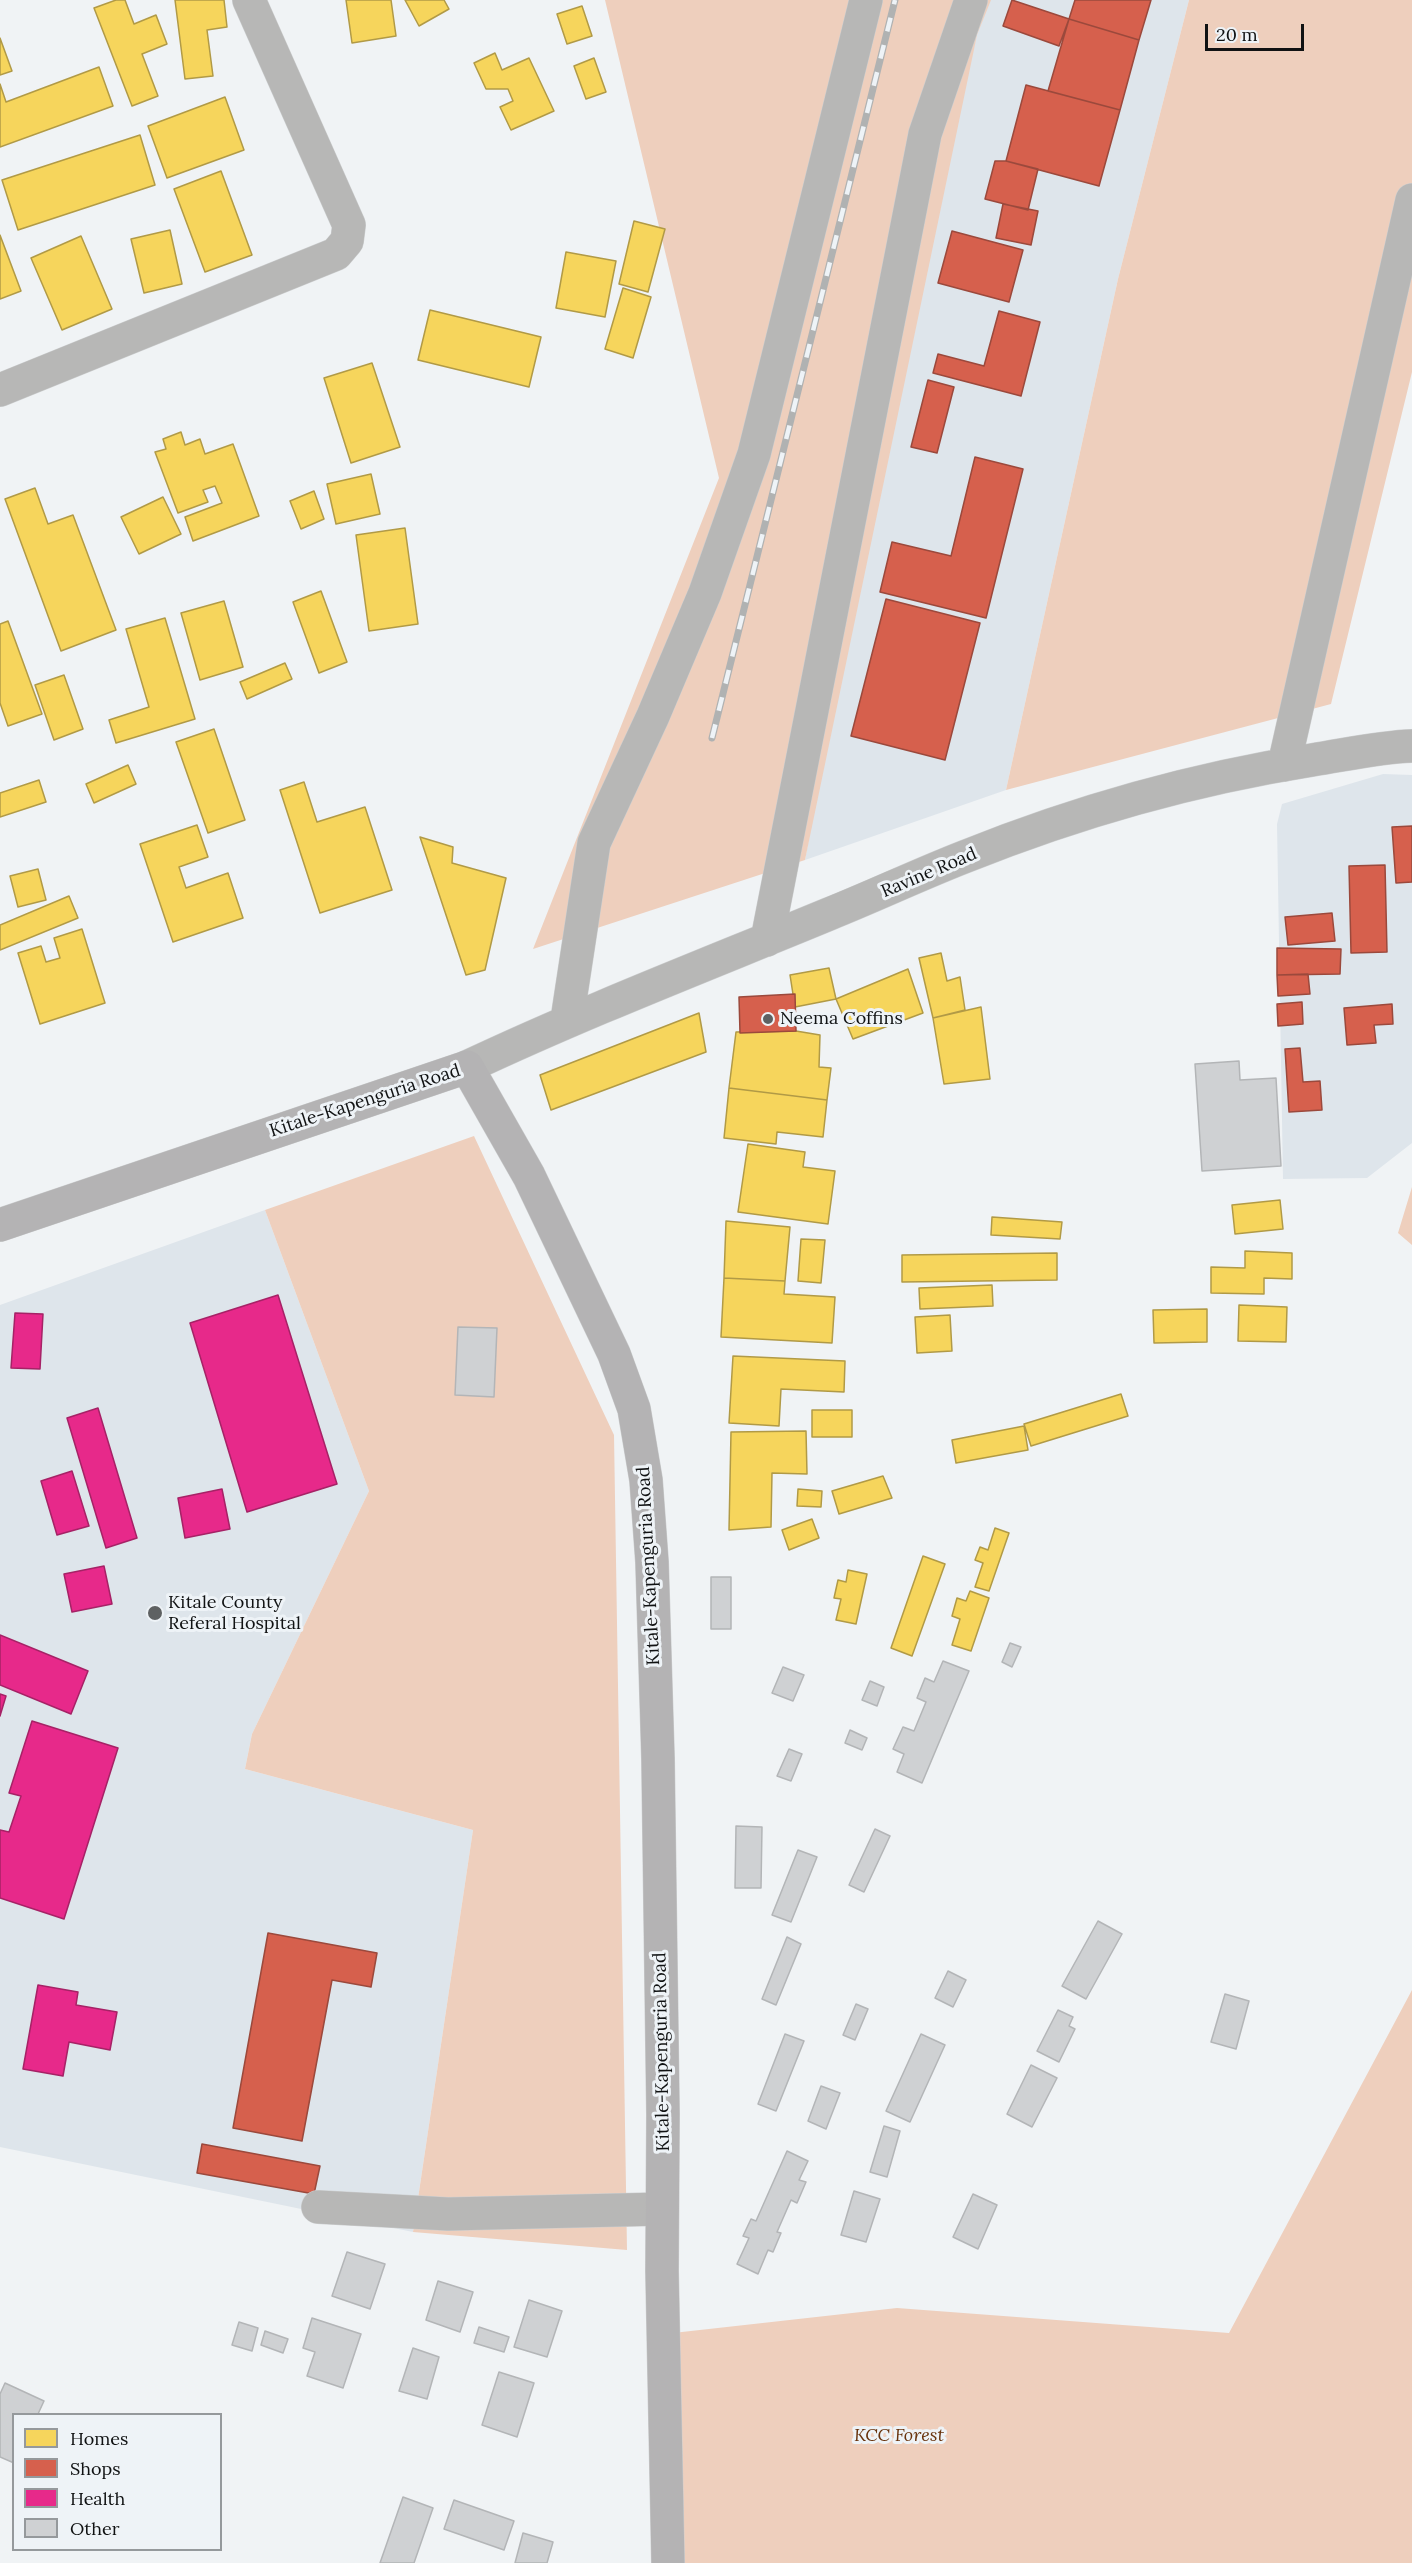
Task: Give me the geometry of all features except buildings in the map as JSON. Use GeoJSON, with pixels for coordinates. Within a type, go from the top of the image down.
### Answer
{"type":"FeatureCollection","features":[{"type":"Feature","properties":{"kind":"highway","name":"Kitale-Kapenguria Road"},"geometry":{"type":"LineString","coordinates":[[0,1225],[467,1067],[528,1176],[614,1354],[634,1409],[646,1480],[652,1562],[658,1759],[668,2563]]}},
{"type":"Feature","properties":{"kind":"street"},"geometry":{"type":"LineString","coordinates":[[0,390],[336,254],[347,241],[349,225],[249,0]]}},
{"type":"Feature","properties":{"kind":"street"},"geometry":{"type":"LineString","coordinates":[[567,1020],[594,843],[653,716],[700,604],[754,454],[866,0]]}},
{"type":"Feature","properties":{"kind":"street"},"geometry":{"type":"LineString","coordinates":[[767,940],[925,134],[971,0]]}},
{"type":"Feature","properties":{"kind":"street"},"geometry":{"type":"LineString","coordinates":[[1284,765],[1412,200]]}},
{"type":"Feature","properties":{"kind":"street","name":"Ravine Road"},"geometry":{"type":"LineString","coordinates":[[467,1067],[567,1020],[767,940],[962,858],[1054,824],[1117,803],[1195,782],[1284,765],[1412,746]]}},
{"type":"Feature","properties":{"kind":"street"},"geometry":{"type":"LineString","coordinates":[[318,2207],[448,2214],[662,2209]]}},
{"type":"Feature","properties":{"kind":"shaded area"},"geometry":{"type":"Polygon","coordinates":[[[990,0],[1189,0],[1118,279],[1006,790],[805,860],[906,311],[977,35],[990,0]]]}},
{"type":"Feature","properties":{"kind":"shaded area"},"geometry":{"type":"Polygon","coordinates":[[[1383,774],[1412,775],[1412,1143],[1367,1178],[1283,1179],[1277,824],[1282,804],[1383,774]]]}},
{"type":"Feature","properties":{"kind":"shaded area","name":"Kitale County Referal Hospital"},"geometry":{"type":"Polygon","coordinates":[[[265,1210],[369,1491],[252,1734],[245,1769],[473,1830],[413,2232],[0,2147],[0,1305],[265,1210]]]}},
{"type":"Feature","properties":{"kind":"green space"},"geometry":{"type":"Polygon","coordinates":[[[605,0],[991,0],[977,35],[805,860],[533,949],[719,478],[605,0]]]}},
{"type":"Feature","properties":{"kind":"green space"},"geometry":{"type":"Polygon","coordinates":[[[1189,0],[1412,0],[1412,372],[1331,704],[1006,790],[1118,279],[1189,0]]]}},
{"type":"Feature","properties":{"kind":"green space"},"geometry":{"type":"Polygon","coordinates":[[[474,1136],[614,1435],[627,2250],[413,2232],[473,1830],[245,1769],[252,1734],[369,1491],[265,1210],[474,1136]]]}},
{"type":"Feature","properties":{"kind":"green space"},"geometry":{"type":"Polygon","coordinates":[[[1412,1187],[1412,1245],[1398,1233],[1412,1187]]]}},
{"type":"Feature","properties":{"kind":"green space","name":"KCC Forest"},"geometry":{"type":"Polygon","coordinates":[[[1412,1990],[1412,2563],[670,2563],[664,2334],[897,2308],[1229,2333],[1412,1990]]]}},
{"type":"Feature","properties":{"kind":"railway"},"geometry":{"type":"LineString","coordinates":[[712,738],[895,0]]}},
{"type":"Feature","properties":{"kind":"place","name":"Neema Coffins"},"geometry":{"type":"Point","coordinates":[768,1019]}},
{"type":"Feature","properties":{"kind":"place","name":"Kitale County Referal Hospital"},"geometry":{"type":"Point","coordinates":[155,1613]}}]}
